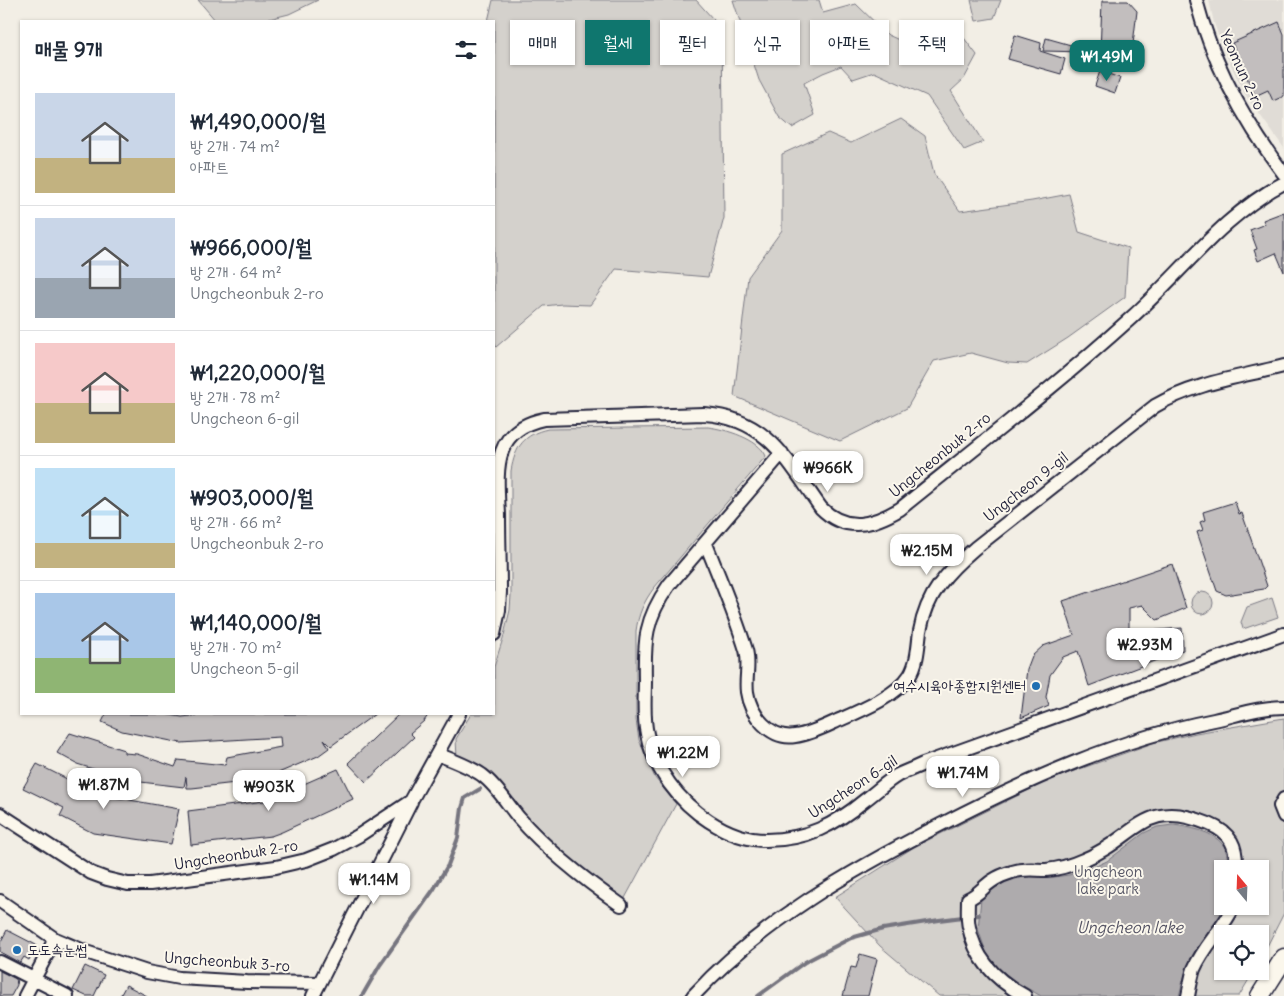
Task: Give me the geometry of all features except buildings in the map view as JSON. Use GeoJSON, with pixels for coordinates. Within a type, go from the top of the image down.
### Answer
{"type":"FeatureCollection","features":[{"type":"Feature","properties":{"kind":"street","name":"Yeomun 2-ro"},"geometry":{"type":"LineString","coordinates":[[1196,0],[1211,48],[1230,89],[1253,130],[1284,174]]}},
{"type":"Feature","properties":{"kind":"street","name":"Ungcheonbuk 2-ro"},"geometry":{"type":"LineString","coordinates":[[495,629],[500,592],[498,462],[507,440],[524,425],[544,418],[713,415],[741,422],[768,438],[782,453],[822,508],[833,518],[846,523],[862,524],[876,521],[892,514],[1028,406],[1149,302],[1236,214],[1262,195],[1284,183]]}},
{"type":"Feature","properties":{"kind":"street","name":"Ungcheon 9-gil"},"geometry":{"type":"LineString","coordinates":[[706,544],[746,652],[748,662],[746,690],[748,702],[754,714],[770,730],[785,736],[808,733],[846,717],[897,691],[911,674],[917,658],[924,613],[941,580],[956,563],[1155,406],[1191,388],[1284,366]]}},
{"type":"Feature","properties":{"kind":"street","name":"Ungcheon 6-gil"},"geometry":{"type":"LineString","coordinates":[[782,453],[706,544],[669,584],[657,602],[646,632],[647,732],[651,751],[658,766],[683,800],[701,816],[720,828],[739,836],[765,840],[808,834],[824,828],[845,816],[899,774],[1284,634]]}},
{"type":"Feature","properties":{"kind":"street"},"geometry":{"type":"LineString","coordinates":[[694,996],[727,961],[791,910],[910,840],[980,804],[1031,780],[1126,745],[1203,722],[1257,710],[1284,707]]}},
{"type":"Feature","properties":{"kind":"street","name":"Ungcheonbuk 2-ro"},"geometry":{"type":"LineString","coordinates":[[0,814],[91,873],[128,884],[150,884],[276,867],[306,860],[334,849],[358,836],[411,801],[458,715]]}},
{"type":"Feature","properties":{"kind":"street"},"geometry":{"type":"LineString","coordinates":[[437,754],[480,774],[490,782],[520,819],[562,860],[596,888],[621,905]]}},
{"type":"Feature","properties":{"kind":"street"},"geometry":{"type":"LineString","coordinates":[[1284,798],[1280,806],[1284,816]]}},
{"type":"Feature","properties":{"kind":"street"},"geometry":{"type":"LineString","coordinates":[[313,996],[411,801]]}},
{"type":"Feature","properties":{"kind":"street"},"geometry":{"type":"LineString","coordinates":[[1025,996],[1000,981],[986,965],[976,947],[969,927],[968,899],[976,896],[991,881],[1024,869],[1055,869],[1082,860],[1102,851],[1142,822],[1157,816],[1170,814],[1184,815],[1199,820],[1227,834],[1234,845],[1235,860]]}},
{"type":"Feature","properties":{"kind":"street","name":"Ungcheonbuk 3-ro"},"geometry":{"type":"LineString","coordinates":[[0,901],[55,939],[86,952],[155,974],[179,978],[320,983]]}},
{"type":"Feature","properties":{"kind":"street"},"geometry":{"type":"LineString","coordinates":[[1188,996],[1195,969],[1206,947],[1230,915]]}},
{"type":"Feature","properties":{"kind":"street"},"geometry":{"type":"LineString","coordinates":[[25,996],[55,939]]}},
{"type":"Feature","properties":{"kind":"street"},"geometry":{"type":"LineString","coordinates":[[1260,996],[1284,958]]}},
{"type":"Feature","properties":{"kind":"street"},"geometry":{"type":"LineString","coordinates":[[0,962],[67,996]]}},
{"type":"Feature","properties":{"kind":"shaded area"},"geometry":{"type":"Polygon","coordinates":[[[1209,0],[1284,0],[1284,148],[1244,93],[1222,46],[1209,0]]]}},
{"type":"Feature","properties":{"kind":"green space"},"geometry":{"type":"Polygon","coordinates":[[[198,0],[318,0],[289,14],[265,20],[215,20],[198,0]]]}},
{"type":"Feature","properties":{"kind":"green space"},"geometry":{"type":"Polygon","coordinates":[[[493,0],[696,0],[714,20],[660,20],[660,65],[722,65],[724,218],[708,277],[616,269],[590,305],[562,304],[544,306],[496,347],[495,20],[488,20],[493,0]]]}},
{"type":"Feature","properties":{"kind":"green space"},"geometry":{"type":"Polygon","coordinates":[[[733,0],[819,0],[823,13],[856,4],[873,20],[810,20],[810,65],[889,65],[889,35],[899,40],[899,65],[964,65],[964,38],[977,55],[964,79],[951,91],[983,142],[964,150],[927,96],[874,72],[853,79],[841,66],[804,83],[815,115],[792,128],[779,117],[759,80],[754,65],[800,65],[800,20],[740,20],[733,0]]]}},
{"type":"Feature","properties":{"kind":"green space"},"geometry":{"type":"Polygon","coordinates":[[[971,0],[1001,0],[994,18],[976,21],[971,0]]]}},
{"type":"Feature","properties":{"kind":"green space"},"geometry":{"type":"Polygon","coordinates":[[[901,119],[925,136],[934,174],[960,211],[1069,194],[1079,232],[1128,248],[1125,297],[1068,338],[1027,364],[1008,363],[971,353],[934,361],[907,408],[840,441],[734,396],[748,277],[782,230],[782,154],[828,133],[851,143],[901,119]]]}},
{"type":"Feature","properties":{"kind":"green space"},"geometry":{"type":"Polygon","coordinates":[[[708,427],[723,430],[749,440],[762,450],[766,456],[654,588],[644,603],[640,614],[636,631],[636,720],[639,740],[655,778],[676,804],[624,900],[583,871],[457,758],[456,739],[470,715],[495,715],[495,664],[510,610],[511,595],[511,471],[515,455],[522,443],[533,434],[548,429],[708,427]]]}},
{"type":"Feature","properties":{"kind":"green space"},"geometry":{"type":"Polygon","coordinates":[[[1202,592],[1210,595],[1213,603],[1210,611],[1202,614],[1194,611],[1191,603],[1194,595],[1202,592]]]}},
{"type":"Feature","properties":{"kind":"green space"},"geometry":{"type":"Polygon","coordinates":[[[1272,598],[1278,617],[1243,629],[1241,622],[1247,607],[1272,598]]]}},
{"type":"Feature","properties":{"kind":"green space","name":"Ungcheon lake park"},"geometry":{"type":"Polygon","coordinates":[[[1284,718],[1284,913],[1269,942],[1269,925],[1214,925],[1214,980],[1249,980],[1239,996],[939,996],[880,946],[835,897],[914,847],[1049,780],[1153,743],[1196,733],[1284,718]]]}},
{"type":"Feature","properties":{"kind":"water","name":"Ungcheon lake"},"geometry":{"type":"Polygon","coordinates":[[[1173,825],[1207,833],[1219,840],[1226,851],[1227,857],[1227,860],[1214,860],[1214,915],[1222,915],[1195,951],[1187,967],[1179,996],[1041,996],[1018,983],[998,968],[987,955],[978,929],[981,899],[999,884],[1011,879],[1033,876],[1054,877],[1087,870],[1107,861],[1144,833],[1157,827],[1173,825]]]}},
{"type":"Feature","properties":{"kind":"waterway"},"geometry":{"type":"LineString","coordinates":[[362,996],[380,965],[434,889],[448,865],[458,838],[465,798],[480,789]]}},
{"type":"Feature","properties":{"kind":"waterway"},"geometry":{"type":"LineString","coordinates":[[758,996],[805,962],[851,938],[883,929],[979,915]]}},
{"type":"Feature","properties":{"kind":"place","name":"여수시육아종합지원센터"},"geometry":{"type":"Point","coordinates":[1036,686]}},
{"type":"Feature","properties":{"kind":"place","name":"도도속눈썹"},"geometry":{"type":"Point","coordinates":[17,950]}}]}
